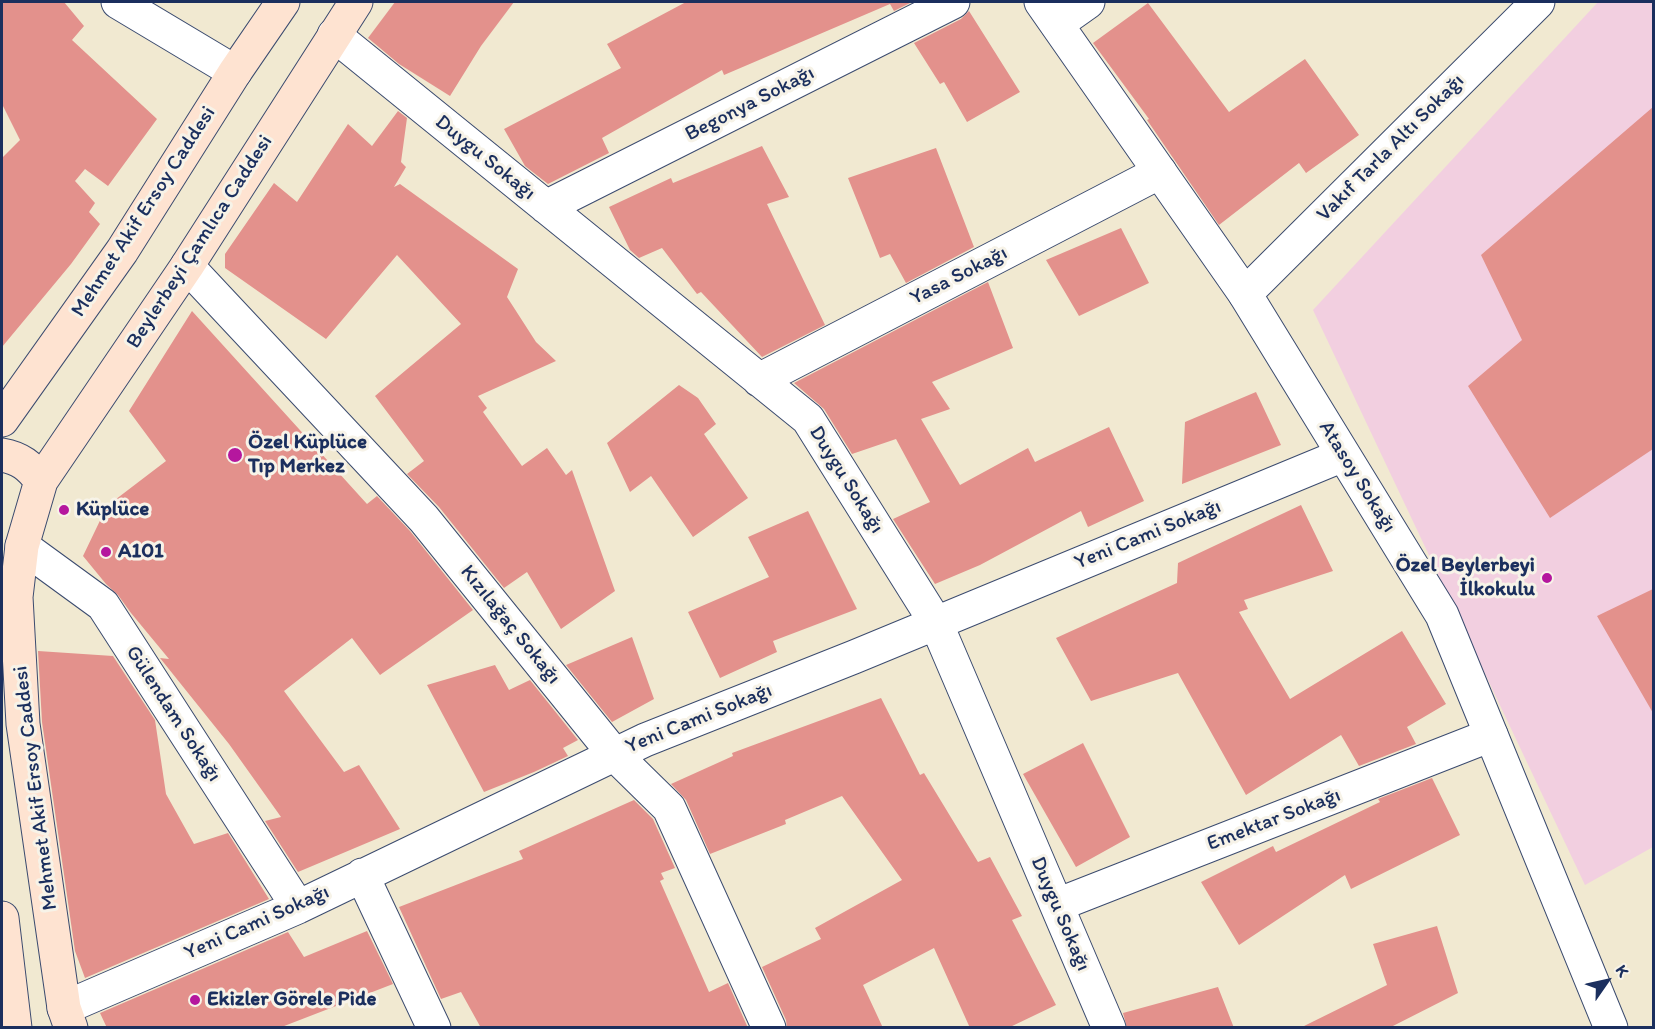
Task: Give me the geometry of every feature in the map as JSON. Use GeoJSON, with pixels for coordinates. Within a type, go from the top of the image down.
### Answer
{"type":"FeatureCollection","features":[{"type":"Feature","properties":{"kind":"main road","name":"Mehmet Akif Ersoy Caddesi"},"geometry":{"type":"LineString","coordinates":[[2,420],[122,251],[235,72],[283,2]]}},
{"type":"Feature","properties":{"kind":"main road","name":"Beylerbeyi Çamlıca Caddesi"},"geometry":{"type":"LineString","coordinates":[[12,549],[41,481],[187,266],[356,2]]}},
{"type":"Feature","properties":{"kind":"main road"},"geometry":{"type":"LineString","coordinates":[[2,455],[18,459],[31,468],[41,481]]}},
{"type":"Feature","properties":{"kind":"main road","name":"Mehmet Akif Ersoy Caddesi"},"geometry":{"type":"LineString","coordinates":[[12,549],[24,724],[68,1018]]}},
{"type":"Feature","properties":{"kind":"main road"},"geometry":{"type":"LineString","coordinates":[[2,918],[17,1028],[68,1018]]}},
{"type":"Feature","properties":{"kind":"street"},"geometry":{"type":"LineString","coordinates":[[118,2],[235,72]]}},
{"type":"Feature","properties":{"kind":"street","name":"Begonya Sokağı"},"geometry":{"type":"LineString","coordinates":[[546,207],[953,2]]}},
{"type":"Feature","properties":{"kind":"street"},"geometry":{"type":"LineString","coordinates":[[1049,13],[1088,2]]}},
{"type":"Feature","properties":{"kind":"street","name":"Vakıf Tarla Altı Sokağı"},"geometry":{"type":"LineString","coordinates":[[1245,294],[1538,2]]}},
{"type":"Feature","properties":{"kind":"street","name":"Atasoy Sokağı"},"geometry":{"type":"LineString","coordinates":[[1049,13],[1245,294],[1442,615],[1611,1028]]}},
{"type":"Feature","properties":{"kind":"street","name":"Duygu Sokağı"},"geometry":{"type":"LineString","coordinates":[[334,35],[808,419],[936,623],[1109,1028]]}},
{"type":"Feature","properties":{"kind":"street","name":"Yasa Sokağı"},"geometry":{"type":"LineString","coordinates":[[759,380],[1160,172]]}},
{"type":"Feature","properties":{"kind":"street","name":"Kızılağaç Sokağı"},"geometry":{"type":"LineString","coordinates":[[187,266],[424,519],[614,754],[669,808],[769,1028]]}},
{"type":"Feature","properties":{"kind":"street","name":"Yeni Cami Sokağı"},"geometry":{"type":"LineString","coordinates":[[68,1018],[614,754],[1343,455]]}},
{"type":"Feature","properties":{"kind":"street","name":"Gülendam Sokağı"},"geometry":{"type":"LineString","coordinates":[[12,549],[103,605],[298,907]]}},
{"type":"Feature","properties":{"kind":"street","name":"Emektar Sokağı"},"geometry":{"type":"LineString","coordinates":[[1056,905],[1491,735]]}},
{"type":"Feature","properties":{"kind":"street"},"geometry":{"type":"LineString","coordinates":[[362,874],[434,1028]]}},
{"type":"Feature","properties":{"kind":"shaded area","name":"Özel Beylerbeyi İlkokulu"},"geometry":{"type":"Polygon","coordinates":[[[1598,2],[1653,2],[1653,847],[1585,885],[1313,310],[1598,2]]]}},
{"type":"Feature","properties":{"kind":"building"},"geometry":{"type":"Polygon","coordinates":[[[2,2],[64,2],[84,26],[72,40],[157,119],[108,186],[85,169],[75,181],[95,203],[89,212],[100,224],[71,264],[2,347],[2,158],[20,140],[2,104],[2,2]]]}},
{"type":"Feature","properties":{"kind":"building"},"geometry":{"type":"Polygon","coordinates":[[[395,2],[514,2],[481,46],[450,96],[399,64],[368,38],[395,2]]]}},
{"type":"Feature","properties":{"kind":"building"},"geometry":{"type":"Polygon","coordinates":[[[686,2],[912,2],[894,11],[890,4],[724,75],[722,70],[602,138],[609,153],[548,184],[525,166],[504,129],[621,68],[607,44],[686,2]]]}},
{"type":"Feature","properties":{"kind":"building"},"geometry":{"type":"Polygon","coordinates":[[[1148,3],[1229,112],[1305,59],[1359,135],[1306,173],[1299,163],[1219,225],[1147,120],[1149,119],[1093,43],[1148,3]]]}},
{"type":"Feature","properties":{"kind":"building"},"geometry":{"type":"Polygon","coordinates":[[[969,11],[1020,92],[967,122],[944,82],[940,84],[914,43],[961,19],[969,11]]]}},
{"type":"Feature","properties":{"kind":"building"},"geometry":{"type":"Polygon","coordinates":[[[1653,107],[1653,449],[1550,518],[1468,386],[1522,340],[1481,255],[1653,107]]]}},
{"type":"Feature","properties":{"kind":"building"},"geometry":{"type":"Polygon","coordinates":[[[398,111],[407,118],[401,162],[406,167],[394,187],[400,184],[518,269],[507,297],[536,342],[556,361],[478,396],[487,408],[483,412],[522,466],[547,448],[566,475],[572,470],[615,591],[561,629],[527,572],[504,588],[439,507],[407,474],[424,461],[375,396],[461,324],[397,255],[326,339],[225,268],[225,254],[274,183],[297,202],[348,124],[372,146],[398,111]]]}},
{"type":"Feature","properties":{"kind":"building"},"geometry":{"type":"Polygon","coordinates":[[[762,146],[789,197],[767,204],[825,325],[762,357],[701,292],[697,294],[662,248],[639,258],[630,250],[609,207],[671,178],[673,183],[762,146]]]}},
{"type":"Feature","properties":{"kind":"building"},"geometry":{"type":"Polygon","coordinates":[[[936,148],[974,247],[906,283],[890,254],[880,258],[848,178],[936,148]]]}},
{"type":"Feature","properties":{"kind":"building"},"geometry":{"type":"Polygon","coordinates":[[[1121,228],[1149,283],[1079,316],[1046,260],[1121,228]]]}},
{"type":"Feature","properties":{"kind":"building"},"geometry":{"type":"Polygon","coordinates":[[[988,282],[1013,348],[932,382],[950,409],[921,419],[960,485],[1028,448],[1035,462],[1109,427],[1144,501],[1088,527],[1081,511],[980,565],[935,584],[893,519],[930,502],[896,439],[852,454],[824,409],[794,383],[988,282]]]}},
{"type":"Feature","properties":{"kind":"building"},"geometry":{"type":"Polygon","coordinates":[[[192,311],[367,504],[377,496],[410,531],[473,610],[380,675],[352,638],[284,691],[344,772],[359,765],[400,829],[298,872],[265,821],[281,817],[229,744],[160,658],[169,659],[118,595],[83,556],[107,506],[166,461],[129,411],[192,311]]]}},
{"type":"Feature","properties":{"kind":"building"},"geometry":{"type":"Polygon","coordinates":[[[679,385],[698,398],[716,424],[704,434],[748,498],[693,537],[651,476],[630,492],[607,443],[679,385]]]}},
{"type":"Feature","properties":{"kind":"building"},"geometry":{"type":"Polygon","coordinates":[[[1256,392],[1281,445],[1182,484],[1185,422],[1256,392]]]}},
{"type":"Feature","properties":{"kind":"building"},"geometry":{"type":"Polygon","coordinates":[[[1301,505],[1333,571],[1244,600],[1248,609],[1239,612],[1290,699],[1402,631],[1446,704],[1407,727],[1416,744],[1359,766],[1341,735],[1246,795],[1178,673],[1091,701],[1056,638],[1177,583],[1178,563],[1301,505]]]}},
{"type":"Feature","properties":{"kind":"building"},"geometry":{"type":"Polygon","coordinates":[[[808,511],[857,609],[773,641],[777,652],[720,678],[688,612],[769,577],[748,537],[808,511]]]}},
{"type":"Feature","properties":{"kind":"building"},"geometry":{"type":"Polygon","coordinates":[[[1653,589],[1653,713],[1597,616],[1653,589]]]}},
{"type":"Feature","properties":{"kind":"building"},"geometry":{"type":"Polygon","coordinates":[[[632,637],[654,699],[612,722],[566,665],[632,637]]]}},
{"type":"Feature","properties":{"kind":"building"},"geometry":{"type":"Polygon","coordinates":[[[38,651],[113,656],[155,720],[166,794],[194,844],[228,833],[269,899],[85,978],[75,951],[42,722],[38,651]]]}},
{"type":"Feature","properties":{"kind":"building"},"geometry":{"type":"Polygon","coordinates":[[[495,665],[509,690],[530,680],[578,740],[563,748],[568,756],[484,792],[427,685],[495,665]]]}},
{"type":"Feature","properties":{"kind":"building"},"geometry":{"type":"Polygon","coordinates":[[[881,698],[920,775],[924,773],[978,862],[990,857],[1022,916],[1012,920],[1056,1005],[1008,1028],[970,1028],[934,948],[863,985],[883,1028],[787,1028],[786,1020],[762,967],[821,939],[815,928],[902,880],[842,796],[785,820],[786,824],[710,854],[686,800],[671,784],[733,756],[732,753],[881,698]]]}},
{"type":"Feature","properties":{"kind":"building"},"geometry":{"type":"Polygon","coordinates":[[[1083,743],[1130,837],[1076,867],[1023,774],[1083,743]]]}},
{"type":"Feature","properties":{"kind":"building"},"geometry":{"type":"Polygon","coordinates":[[[1432,778],[1460,835],[1351,889],[1345,875],[1239,945],[1201,882],[1273,846],[1276,852],[1380,802],[1378,799],[1432,778]]]}},
{"type":"Feature","properties":{"kind":"building"},"geometry":{"type":"Polygon","coordinates":[[[634,800],[653,819],[675,868],[661,873],[664,879],[660,881],[709,992],[728,983],[748,1028],[481,1028],[461,992],[441,999],[399,907],[523,859],[519,851],[634,800]]]}},
{"type":"Feature","properties":{"kind":"building"},"geometry":{"type":"Polygon","coordinates":[[[1437,926],[1458,993],[1389,1028],[1300,1028],[1387,985],[1373,944],[1437,926]]]}},
{"type":"Feature","properties":{"kind":"building"},"geometry":{"type":"Polygon","coordinates":[[[367,931],[393,984],[279,1028],[107,1028],[100,1013],[288,932],[304,957],[367,931]]]}},
{"type":"Feature","properties":{"kind":"building"},"geometry":{"type":"Polygon","coordinates":[[[1218,987],[1234,1028],[1127,1028],[1123,1013],[1218,987]]]}},
{"type":"Feature","properties":{"kind":"place","name":"Özel Küplüce Tıp Merkez"},"geometry":{"type":"Point","coordinates":[235,455]}},
{"type":"Feature","properties":{"kind":"place","name":"Küplüce"},"geometry":{"type":"Point","coordinates":[64,510]}},
{"type":"Feature","properties":{"kind":"place","name":"A101"},"geometry":{"type":"Point","coordinates":[106,552]}},
{"type":"Feature","properties":{"kind":"place","name":"Özel Beylerbeyi İlkokulu"},"geometry":{"type":"Point","coordinates":[1547,578]}},
{"type":"Feature","properties":{"kind":"place","name":"Ekizler Görele Pide"},"geometry":{"type":"Point","coordinates":[195,1000]}}]}
